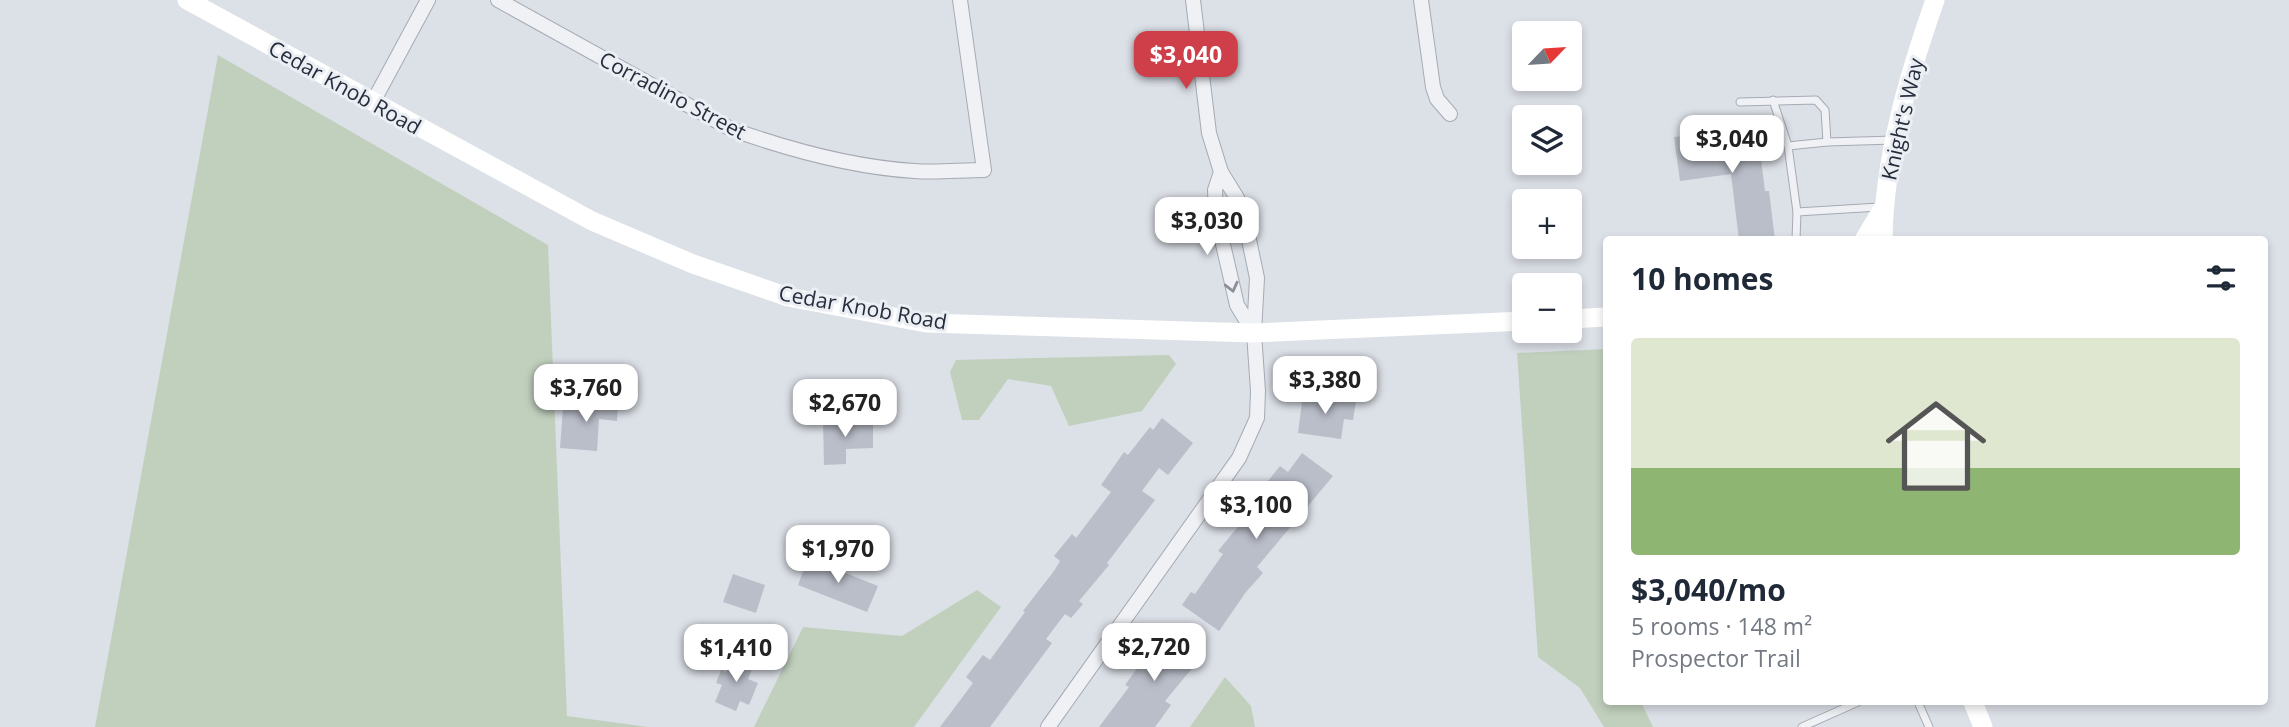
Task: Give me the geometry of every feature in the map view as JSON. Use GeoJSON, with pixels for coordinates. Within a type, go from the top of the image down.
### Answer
{"type":"FeatureCollection","features":[{"type":"Feature","properties":{"kind":"street","name":"Cedar Knob Road"},"geometry":{"type":"LineString","coordinates":[[187,0],[592,220],[693,264],[788,297],[926,323],[1254,333],[1512,322]]}},
{"type":"Feature","properties":{"kind":"street"},"geometry":{"type":"LineString","coordinates":[[373,102],[428,0]]}},
{"type":"Feature","properties":{"kind":"street","name":"Corradino Street"},"geometry":{"type":"LineString","coordinates":[[498,0],[731,129],[807,153],[914,172],[984,170],[960,0]]}},
{"type":"Feature","properties":{"kind":"street"},"geometry":{"type":"LineString","coordinates":[[1048,727],[1239,458],[1256,418],[1258,391],[1254,333],[1257,300],[1254,256],[1237,198],[1221,172],[1209,133],[1193,0]]}},
{"type":"Feature","properties":{"kind":"street"},"geometry":{"type":"LineString","coordinates":[[1421,0],[1433,87],[1437,99],[1450,114]]}},
{"type":"Feature","properties":{"kind":"street","name":"Knight's Way"},"geometry":{"type":"LineString","coordinates":[[1883,236],[1883,207],[1895,141],[1909,81],[1935,0]]}},
{"type":"Feature","properties":{"kind":"street"},"geometry":{"type":"LineString","coordinates":[[1221,172],[1215,190],[1216,214],[1237,305],[1254,333]]}},
{"type":"Feature","properties":{"kind":"street"},"geometry":{"type":"LineString","coordinates":[[1866,236],[1883,207]]}},
{"type":"Feature","properties":{"kind":"street"},"geometry":{"type":"LineString","coordinates":[[1582,318],[1603,317]]}},
{"type":"Feature","properties":{"kind":"street"},"geometry":{"type":"LineString","coordinates":[[1974,705],[1983,727]]}},
{"type":"Feature","properties":{"kind":"lane"},"geometry":{"type":"LineString","coordinates":[[1773,100],[1788,146],[1797,212],[1796,236]]}},
{"type":"Feature","properties":{"kind":"lane"},"geometry":{"type":"LineString","coordinates":[[1740,102],[1816,100],[1825,110],[1827,142]]}},
{"type":"Feature","properties":{"kind":"lane"},"geometry":{"type":"LineString","coordinates":[[1788,146],[1827,142],[1895,141]]}},
{"type":"Feature","properties":{"kind":"lane"},"geometry":{"type":"LineString","coordinates":[[1797,212],[1883,207]]}},
{"type":"Feature","properties":{"kind":"lane"},"geometry":{"type":"LineString","coordinates":[[1802,727],[1851,705]]}},
{"type":"Feature","properties":{"kind":"lane"},"geometry":{"type":"LineString","coordinates":[[1919,705],[1929,727]]}},
{"type":"Feature","properties":{"kind":"green space"},"geometry":{"type":"Polygon","coordinates":[[[218,55],[548,245],[567,716],[648,727],[95,727],[218,55]]]}},
{"type":"Feature","properties":{"kind":"green space"},"geometry":{"type":"Polygon","coordinates":[[[1603,349],[1603,705],[1642,705],[1653,727],[1604,727],[1580,688],[1538,657],[1517,353],[1603,349]]]}},
{"type":"Feature","properties":{"kind":"green space"},"geometry":{"type":"Polygon","coordinates":[[[1169,355],[1176,364],[1142,411],[1069,426],[1051,386],[1008,379],[979,420],[962,420],[950,372],[956,360],[1169,355]]]}},
{"type":"Feature","properties":{"kind":"green space"},"geometry":{"type":"Polygon","coordinates":[[[977,590],[1001,607],[914,727],[754,727],[803,627],[902,636],[977,590]]]}},
{"type":"Feature","properties":{"kind":"green space"},"geometry":{"type":"Polygon","coordinates":[[[1225,677],[1251,706],[1255,727],[1190,727],[1225,677]]]}},
{"type":"Feature","properties":{"kind":"building"},"geometry":{"type":"Polygon","coordinates":[[[1757,127],[1765,191],[1769,191],[1775,236],[1739,236],[1731,174],[1680,181],[1674,137],[1757,127]]]}},
{"type":"Feature","properties":{"kind":"building"},"geometry":{"type":"Polygon","coordinates":[[[1303,394],[1356,401],[1353,420],[1344,419],[1341,439],[1298,433],[1303,394]]]}},
{"type":"Feature","properties":{"kind":"building"},"geometry":{"type":"Polygon","coordinates":[[[584,399],[618,402],[617,421],[599,419],[597,451],[560,448],[563,408],[583,410],[584,399]]]}},
{"type":"Feature","properties":{"kind":"building"},"geometry":{"type":"Polygon","coordinates":[[[1162,418],[1193,443],[1168,475],[1159,468],[1142,491],[1155,500],[1107,563],[1109,565],[1079,601],[1083,604],[1071,618],[1065,614],[1046,639],[1052,643],[990,727],[940,727],[973,683],[966,677],[983,655],[990,660],[1054,571],[1060,561],[1054,556],[1072,534],[1076,538],[1111,492],[1101,485],[1124,452],[1128,455],[1150,427],[1153,430],[1162,418]]]}},
{"type":"Feature","properties":{"kind":"building"},"geometry":{"type":"Polygon","coordinates":[[[823,420],[873,420],[873,448],[846,449],[846,464],[824,465],[823,420]]]}},
{"type":"Feature","properties":{"kind":"building"},"geometry":{"type":"Polygon","coordinates":[[[1302,453],[1333,476],[1257,567],[1263,573],[1219,631],[1182,605],[1191,592],[1195,594],[1223,554],[1218,551],[1241,523],[1239,521],[1249,509],[1253,512],[1275,486],[1268,481],[1280,466],[1288,472],[1302,453]]]}},
{"type":"Feature","properties":{"kind":"building"},"geometry":{"type":"Polygon","coordinates":[[[808,558],[878,586],[867,612],[798,585],[808,558]]]}},
{"type":"Feature","properties":{"kind":"building"},"geometry":{"type":"Polygon","coordinates":[[[733,574],[765,585],[756,613],[723,602],[733,574]]]}},
{"type":"Feature","properties":{"kind":"building"},"geometry":{"type":"Polygon","coordinates":[[[1167,626],[1204,654],[1165,701],[1171,705],[1155,727],[1099,727],[1129,687],[1125,685],[1138,667],[1140,669],[1159,644],[1155,641],[1167,626]]]}},
{"type":"Feature","properties":{"kind":"building"},"geometry":{"type":"Polygon","coordinates":[[[733,655],[754,664],[748,679],[758,683],[749,705],[740,701],[736,711],[715,702],[722,685],[716,683],[721,670],[726,672],[733,655]]]}}]}
